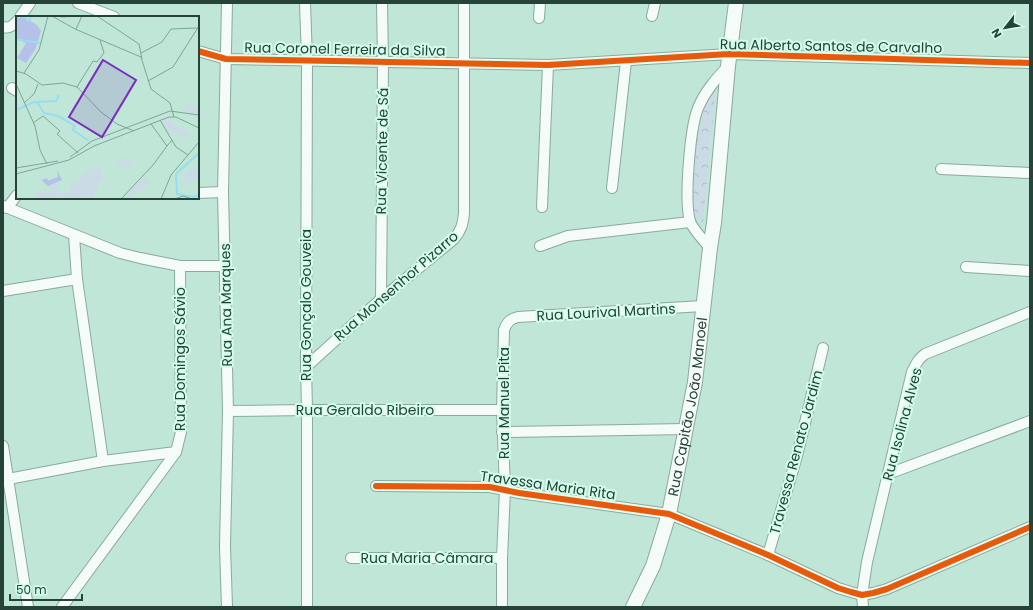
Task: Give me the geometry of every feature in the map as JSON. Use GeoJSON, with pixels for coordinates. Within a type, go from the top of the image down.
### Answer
{"type":"FeatureCollection","features":[{"type":"Feature","properties":{"kind":"main road","name":"Rua Capitão João Manoel"},"geometry":{"type":"LineString","coordinates":[[633,607],[654,566],[669,514],[698,363],[703,306],[719,174],[728,60],[736,3]]}},
{"type":"Feature","properties":{"kind":"street"},"geometry":{"type":"LineString","coordinates":[[21,16],[30,3]]}},
{"type":"Feature","properties":{"kind":"street"},"geometry":{"type":"LineString","coordinates":[[78,3],[111,16]]}},
{"type":"Feature","properties":{"kind":"street","name":"Rua Ana Marques"},"geometry":{"type":"LineString","coordinates":[[227,3],[223,192],[228,411],[225,546],[227,607]]}},
{"type":"Feature","properties":{"kind":"street","name":"Rua Gonçalo Gouveia"},"geometry":{"type":"LineString","coordinates":[[306,3],[307,607]]}},
{"type":"Feature","properties":{"kind":"street","name":"Rua Vicente de Sá"},"geometry":{"type":"LineString","coordinates":[[381,299],[382,3]]}},
{"type":"Feature","properties":{"kind":"street","name":"Rua Monsenhor Pizarro"},"geometry":{"type":"LineString","coordinates":[[306,367],[381,299],[454,239],[460,232],[463,223],[464,3]]}},
{"type":"Feature","properties":{"kind":"street"},"geometry":{"type":"LineString","coordinates":[[539,18],[540,3]]}},
{"type":"Feature","properties":{"kind":"street"},"geometry":{"type":"LineString","coordinates":[[652,16],[656,3]]}},
{"type":"Feature","properties":{"kind":"street"},"geometry":{"type":"LineString","coordinates":[[3,27],[7,28],[16,22]]}},
{"type":"Feature","properties":{"kind":"street","name":"Rua Coronel Ferreira da Silva"},"geometry":{"type":"LineString","coordinates":[[199,51],[226,59],[307,59],[463,63]]}},
{"type":"Feature","properties":{"kind":"street"},"geometry":{"type":"LineString","coordinates":[[710,248],[690,222],[688,207],[692,135],[698,110],[709,86],[728,60]]}},
{"type":"Feature","properties":{"kind":"street","name":"Rua Alberto Santos de Carvalho"},"geometry":{"type":"LineString","coordinates":[[463,63],[548,64],[626,61],[728,60],[1030,63]]}},
{"type":"Feature","properties":{"kind":"street"},"geometry":{"type":"LineString","coordinates":[[612,188],[626,61]]}},
{"type":"Feature","properties":{"kind":"street"},"geometry":{"type":"LineString","coordinates":[[542,207],[548,64]]}},
{"type":"Feature","properties":{"kind":"street"},"geometry":{"type":"LineString","coordinates":[[941,169],[1030,173]]}},
{"type":"Feature","properties":{"kind":"street"},"geometry":{"type":"LineString","coordinates":[[199,193],[223,192]]}},
{"type":"Feature","properties":{"kind":"street"},"geometry":{"type":"LineString","coordinates":[[16,196],[5,207],[120,253],[180,266],[225,266]]}},
{"type":"Feature","properties":{"kind":"street"},"geometry":{"type":"LineString","coordinates":[[540,246],[568,236],[690,222]]}},
{"type":"Feature","properties":{"kind":"street"},"geometry":{"type":"LineString","coordinates":[[74,235],[77,279],[103,461]]}},
{"type":"Feature","properties":{"kind":"street","name":"Rua Domingos Sávio"},"geometry":{"type":"LineString","coordinates":[[62,607],[176,452],[180,432],[180,266]]}},
{"type":"Feature","properties":{"kind":"street"},"geometry":{"type":"LineString","coordinates":[[966,267],[1030,271]]}},
{"type":"Feature","properties":{"kind":"street"},"geometry":{"type":"LineString","coordinates":[[3,291],[77,279]]}},
{"type":"Feature","properties":{"kind":"street","name":"Rua Lourival Martins"},"geometry":{"type":"LineString","coordinates":[[509,321],[518,317],[703,306]]}},
{"type":"Feature","properties":{"kind":"street","name":"Rua Isolina Alves"},"geometry":{"type":"LineString","coordinates":[[863,607],[862,595],[867,562],[912,372],[920,358],[925,354],[1030,312]]}},
{"type":"Feature","properties":{"kind":"street","name":"Rua Manuel Pita"},"geometry":{"type":"LineString","coordinates":[[502,607],[502,558],[505,490],[502,410],[504,330],[509,321]]}},
{"type":"Feature","properties":{"kind":"street","name":"Travessa Renato Jardim"},"geometry":{"type":"LineString","coordinates":[[768,555],[797,456],[823,348]]}},
{"type":"Feature","properties":{"kind":"street","name":"Rua Geraldo Ribeiro"},"geometry":{"type":"LineString","coordinates":[[228,411],[307,405],[502,410]]}},
{"type":"Feature","properties":{"kind":"street"},"geometry":{"type":"LineString","coordinates":[[888,474],[1030,421]]}},
{"type":"Feature","properties":{"kind":"street"},"geometry":{"type":"LineString","coordinates":[[502,432],[686,429]]}},
{"type":"Feature","properties":{"kind":"street"},"geometry":{"type":"LineString","coordinates":[[3,446],[6,479],[28,607]]}},
{"type":"Feature","properties":{"kind":"street"},"geometry":{"type":"LineString","coordinates":[[6,479],[103,461],[176,452]]}},
{"type":"Feature","properties":{"kind":"street","name":"Travessa Maria Rita"},"geometry":{"type":"LineString","coordinates":[[376,486],[490,486],[519,494],[669,514],[768,555],[838,588],[862,595]]}},
{"type":"Feature","properties":{"kind":"street"},"geometry":{"type":"LineString","coordinates":[[862,595],[874,594],[887,589],[1030,527]]}},
{"type":"Feature","properties":{"kind":"street","name":"Rua Maria Câmara"},"geometry":{"type":"LineString","coordinates":[[352,558],[502,558]]}},
{"type":"Feature","properties":{"kind":"green space"},"geometry":{"type":"Polygon","coordinates":[[[716,87],[703,224],[693,213],[695,147],[706,102],[716,87]]]}},
{"type":"Feature","properties":{"kind":"cycle path"},"geometry":{"type":"LineString","coordinates":[[199,51],[226,59],[548,65],[729,54],[1030,63]]}},
{"type":"Feature","properties":{"kind":"cycle path"},"geometry":{"type":"LineString","coordinates":[[376,486],[490,487],[519,493],[669,514],[768,555],[838,588],[862,595],[887,589],[1030,527]]}}]}
